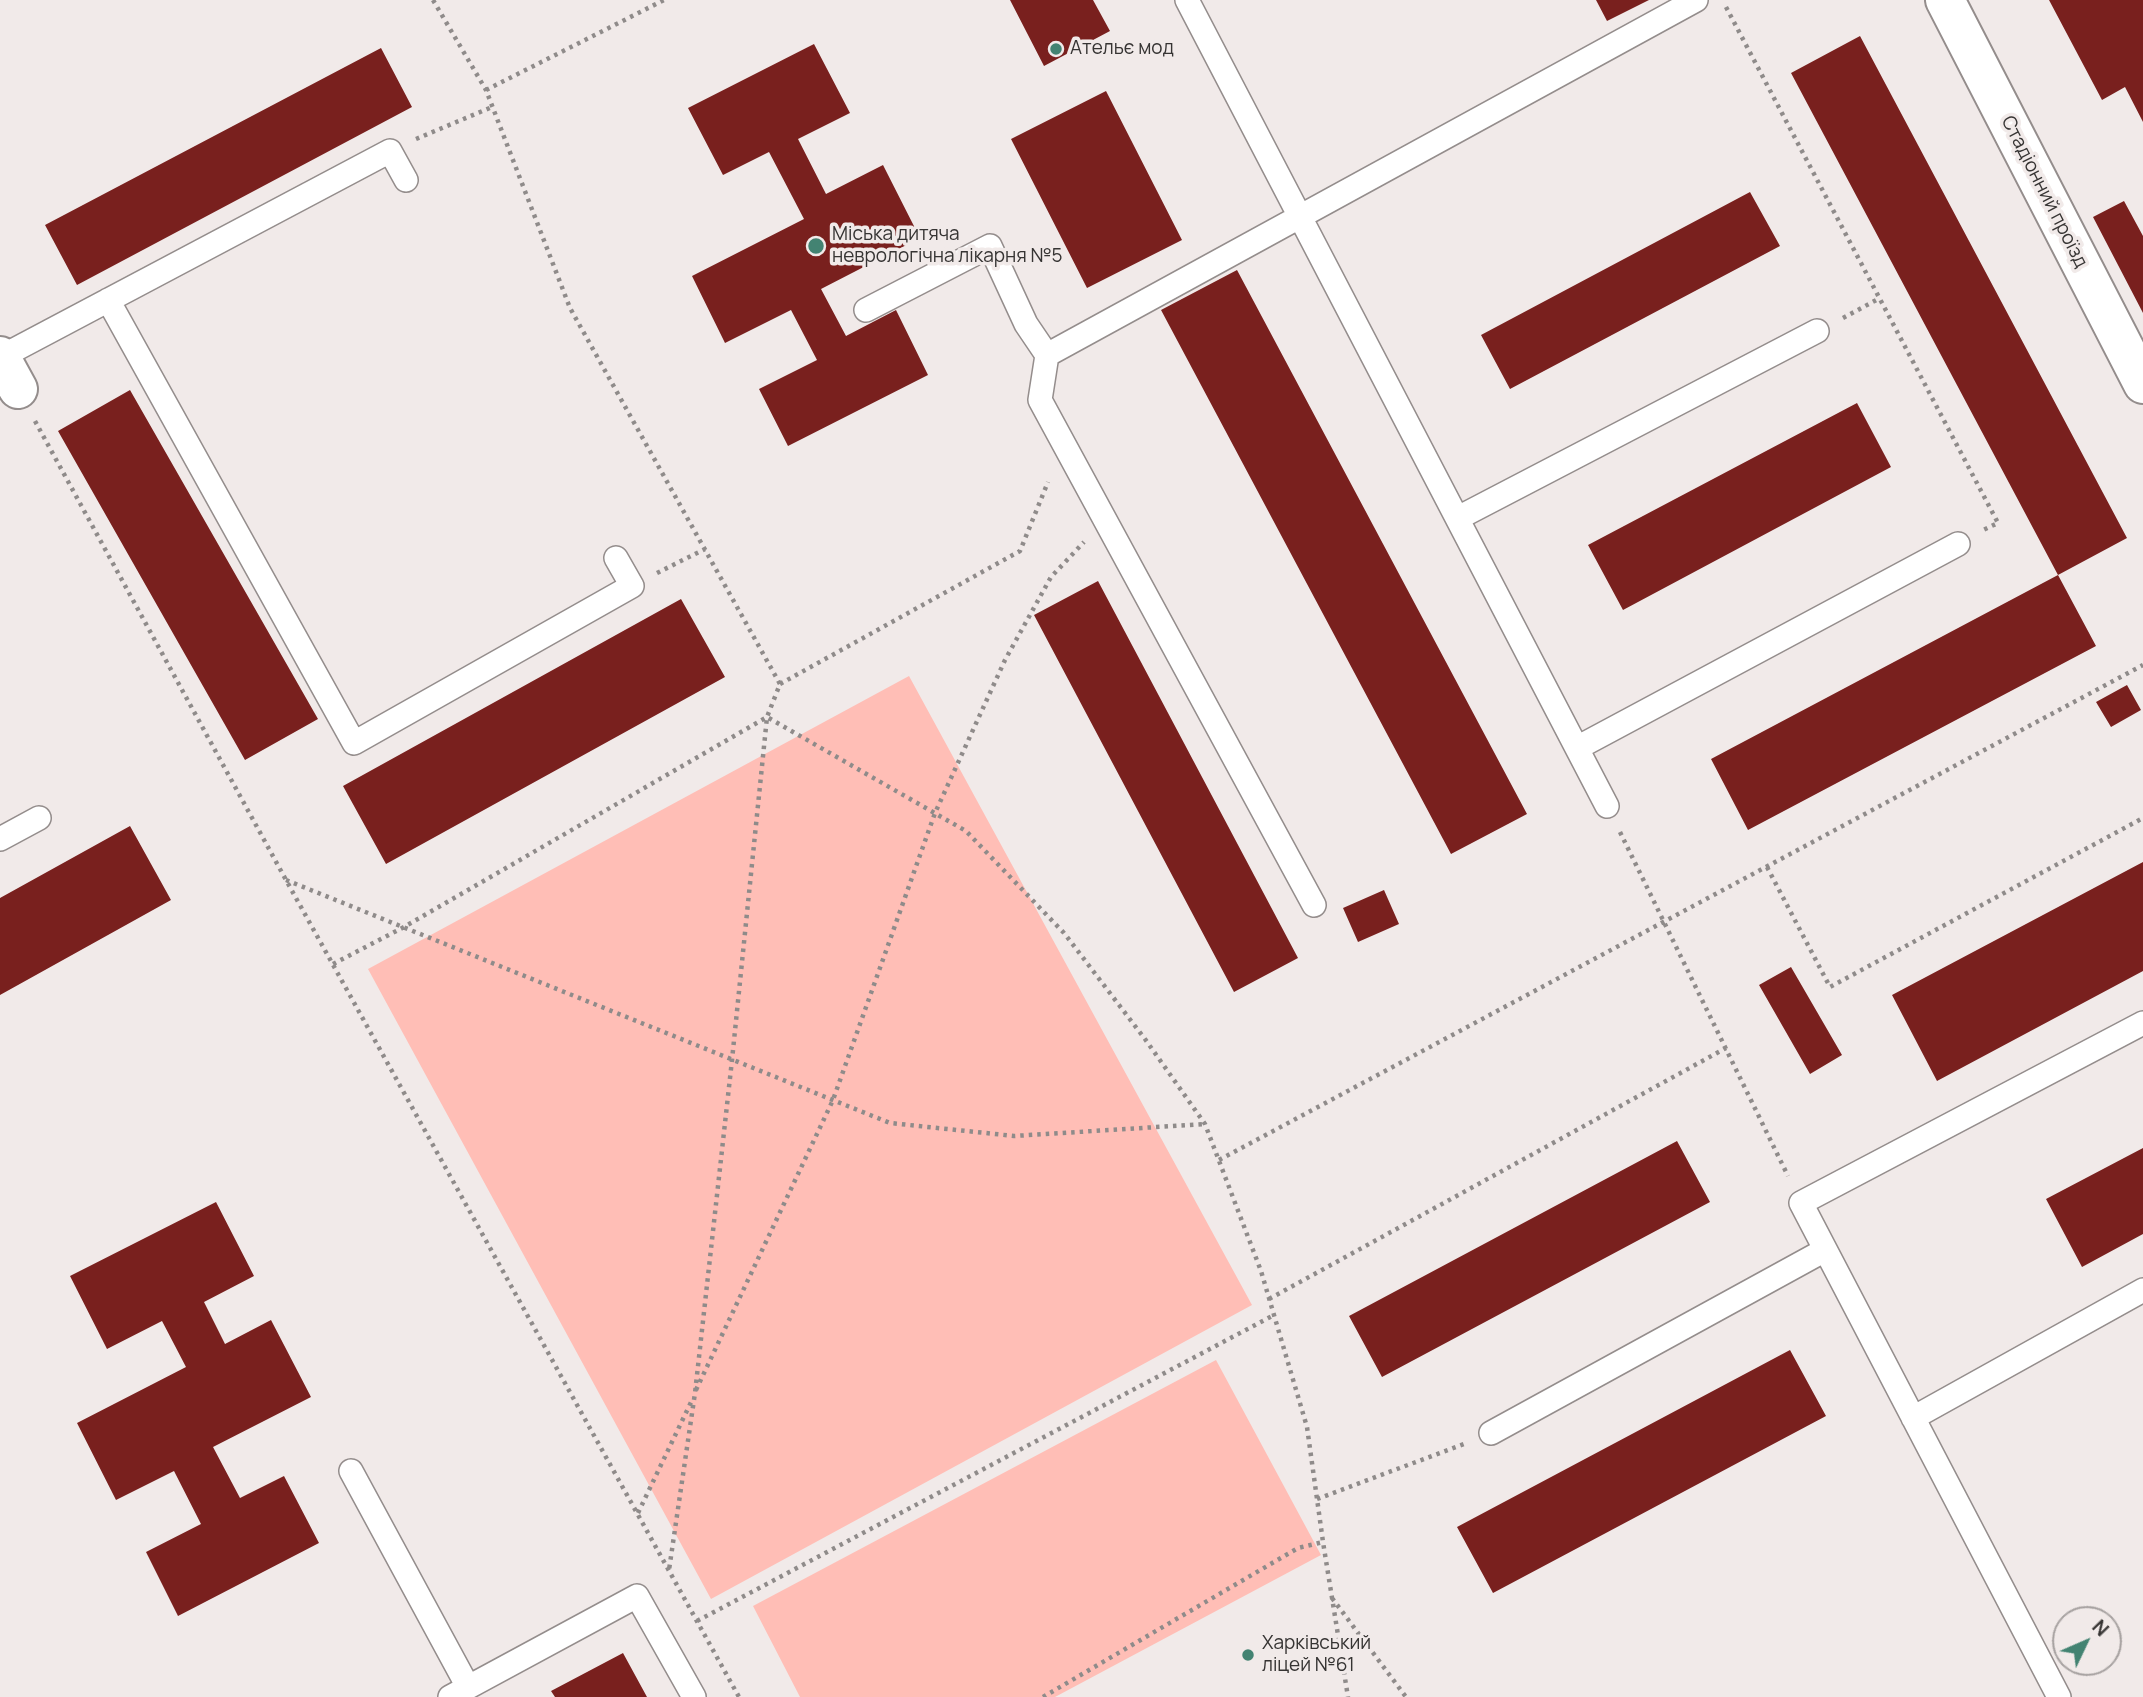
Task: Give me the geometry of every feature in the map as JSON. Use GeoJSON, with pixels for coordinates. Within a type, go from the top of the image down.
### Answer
{"type":"FeatureCollection","features":[{"type":"Feature","properties":{"kind":"street","name":"Стадіонний проїзд"},"geometry":{"type":"LineString","coordinates":[[1945,0],[2143,384]]}},
{"type":"Feature","properties":{"kind":"lane"},"geometry":{"type":"LineString","coordinates":[[1187,0],[1608,806]]}},
{"type":"Feature","properties":{"kind":"lane"},"geometry":{"type":"LineString","coordinates":[[1047,355],[1696,0]]}},
{"type":"Feature","properties":{"kind":"lane"},"geometry":{"type":"LineString","coordinates":[[6,368],[108,300],[390,151],[406,180]]}},
{"type":"Feature","properties":{"kind":"lane"},"geometry":{"type":"LineString","coordinates":[[866,310],[990,246],[1026,324],[1047,355],[1040,400],[1314,905]]}},
{"type":"Feature","properties":{"kind":"lane"},"geometry":{"type":"LineString","coordinates":[[108,300],[354,743],[632,586],[616,558]]}},
{"type":"Feature","properties":{"kind":"lane"},"geometry":{"type":"LineString","coordinates":[[1458,518],[1817,331]]}},
{"type":"Feature","properties":{"kind":"lane"},"geometry":{"type":"LineString","coordinates":[[1577,748],[1958,544]]}},
{"type":"Feature","properties":{"kind":"lane"},"geometry":{"type":"LineString","coordinates":[[0,839],[39,818]]}},
{"type":"Feature","properties":{"kind":"lane"},"geometry":{"type":"LineString","coordinates":[[2059,1697],[1801,1203],[2143,1023]]}},
{"type":"Feature","properties":{"kind":"lane"},"geometry":{"type":"LineString","coordinates":[[1491,1433],[1825,1250]]}},
{"type":"Feature","properties":{"kind":"lane"},"geometry":{"type":"LineString","coordinates":[[1913,1418],[2143,1290]]}},
{"type":"Feature","properties":{"kind":"lane"},"geometry":{"type":"LineString","coordinates":[[351,1471],[459,1692],[637,1596],[694,1697]]}},
{"type":"Feature","properties":{"kind":"path"},"geometry":{"type":"LineString","coordinates":[[433,0],[486,90],[570,309],[780,684]]}},
{"type":"Feature","properties":{"kind":"path"},"geometry":{"type":"LineString","coordinates":[[486,90],[664,0]]}},
{"type":"Feature","properties":{"kind":"path"},"geometry":{"type":"LineString","coordinates":[[1722,0],[1998,523],[1958,544]]}},
{"type":"Feature","properties":{"kind":"path"},"geometry":{"type":"LineString","coordinates":[[390,151],[492,107]]}},
{"type":"Feature","properties":{"kind":"path"},"geometry":{"type":"LineString","coordinates":[[1817,331],[1880,298]]}},
{"type":"Feature","properties":{"kind":"path"},"geometry":{"type":"LineString","coordinates":[[6,368],[739,1697]]}},
{"type":"Feature","properties":{"kind":"path"},"geometry":{"type":"LineString","coordinates":[[669,1570],[695,1393],[767,717],[780,684],[1020,551],[1064,444]]}},
{"type":"Feature","properties":{"kind":"path"},"geometry":{"type":"LineString","coordinates":[[638,1514],[833,1100],[935,813],[1005,660],[1051,577],[1106,520]]}},
{"type":"Feature","properties":{"kind":"path"},"geometry":{"type":"LineString","coordinates":[[632,586],[705,549]]}},
{"type":"Feature","properties":{"kind":"path"},"geometry":{"type":"LineString","coordinates":[[1219,1160],[2143,665]]}},
{"type":"Feature","properties":{"kind":"path"},"geometry":{"type":"LineString","coordinates":[[333,964],[404,927],[767,717]]}},
{"type":"Feature","properties":{"kind":"path"},"geometry":{"type":"LineString","coordinates":[[767,717],[966,831],[1064,933],[1145,1039],[1205,1124],[1261,1271],[1307,1427],[1348,1697]]}},
{"type":"Feature","properties":{"kind":"path"},"geometry":{"type":"LineString","coordinates":[[1608,806],[1801,1203]]}},
{"type":"Feature","properties":{"kind":"path"},"geometry":{"type":"LineString","coordinates":[[1767,867],[1830,988],[2143,818]]}},
{"type":"Feature","properties":{"kind":"path"},"geometry":{"type":"LineString","coordinates":[[286,880],[890,1123],[1014,1136],[1205,1124]]}},
{"type":"Feature","properties":{"kind":"path"},"geometry":{"type":"LineString","coordinates":[[1269,1298],[1726,1048]]}},
{"type":"Feature","properties":{"kind":"path"},"geometry":{"type":"LineString","coordinates":[[697,1621],[1274,1315]]}},
{"type":"Feature","properties":{"kind":"path"},"geometry":{"type":"LineString","coordinates":[[1317,1499],[1491,1433]]}},
{"type":"Feature","properties":{"kind":"path"},"geometry":{"type":"LineString","coordinates":[[1042,1697],[1298,1548],[1323,1542]]}},
{"type":"Feature","properties":{"kind":"path"},"geometry":{"type":"LineString","coordinates":[[1332,1597],[1406,1697]]}},
{"type":"Feature","properties":{"kind":"shaded area"},"geometry":{"type":"Polygon","coordinates":[[[909,676],[1252,1305],[711,1599],[368,969],[909,676]]]}},
{"type":"Feature","properties":{"kind":"shaded area"},"geometry":{"type":"Polygon","coordinates":[[[1216,1360],[1321,1555],[1055,1697],[800,1697],[753,1606],[1216,1360]]]}},
{"type":"Feature","properties":{"kind":"building","name":"Ательє мод"},"geometry":{"type":"Polygon","coordinates":[[[1010,0],[1093,0],[1110,31],[1044,66],[1010,0]]]}},
{"type":"Feature","properties":{"kind":"building"},"geometry":{"type":"Polygon","coordinates":[[[1596,0],[1649,0],[1607,21],[1596,0]]]}},
{"type":"Feature","properties":{"kind":"building"},"geometry":{"type":"Polygon","coordinates":[[[2049,0],[2143,0],[2143,122],[2125,87],[2102,100],[2049,0]]]}},
{"type":"Feature","properties":{"kind":"building"},"geometry":{"type":"Polygon","coordinates":[[[1860,36],[2127,538],[2058,575],[1791,73],[1860,36]]]}},
{"type":"Feature","properties":{"kind":"building"},"geometry":{"type":"Polygon","coordinates":[[[814,44],[850,113],[798,139],[826,194],[883,165],[920,238],[821,289],[846,336],[896,310],[928,375],[788,446],[759,389],[817,360],[791,310],[725,343],[692,276],[804,219],[769,152],[723,175],[688,108],[814,44]]]}},
{"type":"Feature","properties":{"kind":"building"},"geometry":{"type":"Polygon","coordinates":[[[381,48],[412,107],[77,285],[45,225],[381,48]]]}},
{"type":"Feature","properties":{"kind":"building"},"geometry":{"type":"Polygon","coordinates":[[[1106,91],[1182,240],[1087,288],[1011,139],[1106,91]]]}},
{"type":"Feature","properties":{"kind":"building"},"geometry":{"type":"Polygon","coordinates":[[[1750,192],[1780,246],[1510,389],[1481,335],[1750,192]]]}},
{"type":"Feature","properties":{"kind":"building"},"geometry":{"type":"Polygon","coordinates":[[[2124,201],[2143,236],[2143,313],[2093,217],[2124,201]]]}},
{"type":"Feature","properties":{"kind":"building"},"geometry":{"type":"Polygon","coordinates":[[[1237,270],[1527,814],[1451,854],[1161,310],[1237,270]]]}},
{"type":"Feature","properties":{"kind":"building"},"geometry":{"type":"Polygon","coordinates":[[[130,390],[318,719],[245,760],[58,431],[130,390]]]}},
{"type":"Feature","properties":{"kind":"building"},"geometry":{"type":"Polygon","coordinates":[[[1857,403],[1891,467],[1623,610],[1588,545],[1857,403]]]}},
{"type":"Feature","properties":{"kind":"building"},"geometry":{"type":"Polygon","coordinates":[[[2058,575],[2096,646],[1748,830],[1711,759],[2058,575]]]}},
{"type":"Feature","properties":{"kind":"building"},"geometry":{"type":"Polygon","coordinates":[[[1098,581],[1298,958],[1234,992],[1034,615],[1098,581]]]}},
{"type":"Feature","properties":{"kind":"building"},"geometry":{"type":"Polygon","coordinates":[[[681,599],[725,677],[386,864],[343,786],[681,599]]]}},
{"type":"Feature","properties":{"kind":"building"},"geometry":{"type":"Polygon","coordinates":[[[2127,685],[2141,710],[2111,727],[2096,702],[2127,685]]]}},
{"type":"Feature","properties":{"kind":"building"},"geometry":{"type":"Polygon","coordinates":[[[130,826],[171,900],[0,995],[0,898],[130,826]]]}},
{"type":"Feature","properties":{"kind":"building"},"geometry":{"type":"Polygon","coordinates":[[[2143,862],[2143,971],[1937,1081],[1892,995],[2143,862]]]}},
{"type":"Feature","properties":{"kind":"building"},"geometry":{"type":"Polygon","coordinates":[[[1384,890],[1399,924],[1358,942],[1343,908],[1384,890]]]}},
{"type":"Feature","properties":{"kind":"building"},"geometry":{"type":"Polygon","coordinates":[[[1791,967],[1842,1055],[1810,1074],[1759,985],[1791,967]]]}},
{"type":"Feature","properties":{"kind":"building"},"geometry":{"type":"Polygon","coordinates":[[[1677,1141],[1710,1202],[1382,1377],[1349,1316],[1677,1141]]]}},
{"type":"Feature","properties":{"kind":"building"},"geometry":{"type":"Polygon","coordinates":[[[2143,1148],[2143,1234],[2082,1267],[2046,1199],[2143,1148]]]}},
{"type":"Feature","properties":{"kind":"building"},"geometry":{"type":"Polygon","coordinates":[[[216,1202],[254,1276],[204,1302],[225,1344],[271,1320],[311,1397],[213,1447],[240,1498],[284,1476],[319,1543],[178,1616],[146,1552],[201,1524],[174,1471],[116,1500],[77,1423],[186,1367],[162,1321],[107,1349],[70,1276],[216,1202]]]}},
{"type":"Feature","properties":{"kind":"building"},"geometry":{"type":"Polygon","coordinates":[[[1790,1350],[1826,1416],[1493,1593],[1457,1527],[1790,1350]]]}},
{"type":"Feature","properties":{"kind":"building"},"geometry":{"type":"Polygon","coordinates":[[[623,1653],[647,1697],[555,1697],[551,1691],[623,1653]]]}},
{"type":"Feature","properties":{"kind":"place","name":"Ательє мод"},"geometry":{"type":"Point","coordinates":[1056,49]}},
{"type":"Feature","properties":{"kind":"place","name":"Міська дитяча неврологічна лікарня №5"},"geometry":{"type":"Point","coordinates":[816,246]}},
{"type":"Feature","properties":{"kind":"place","name":"Харківський ліцей №61"},"geometry":{"type":"Point","coordinates":[1248,1655]}}]}
